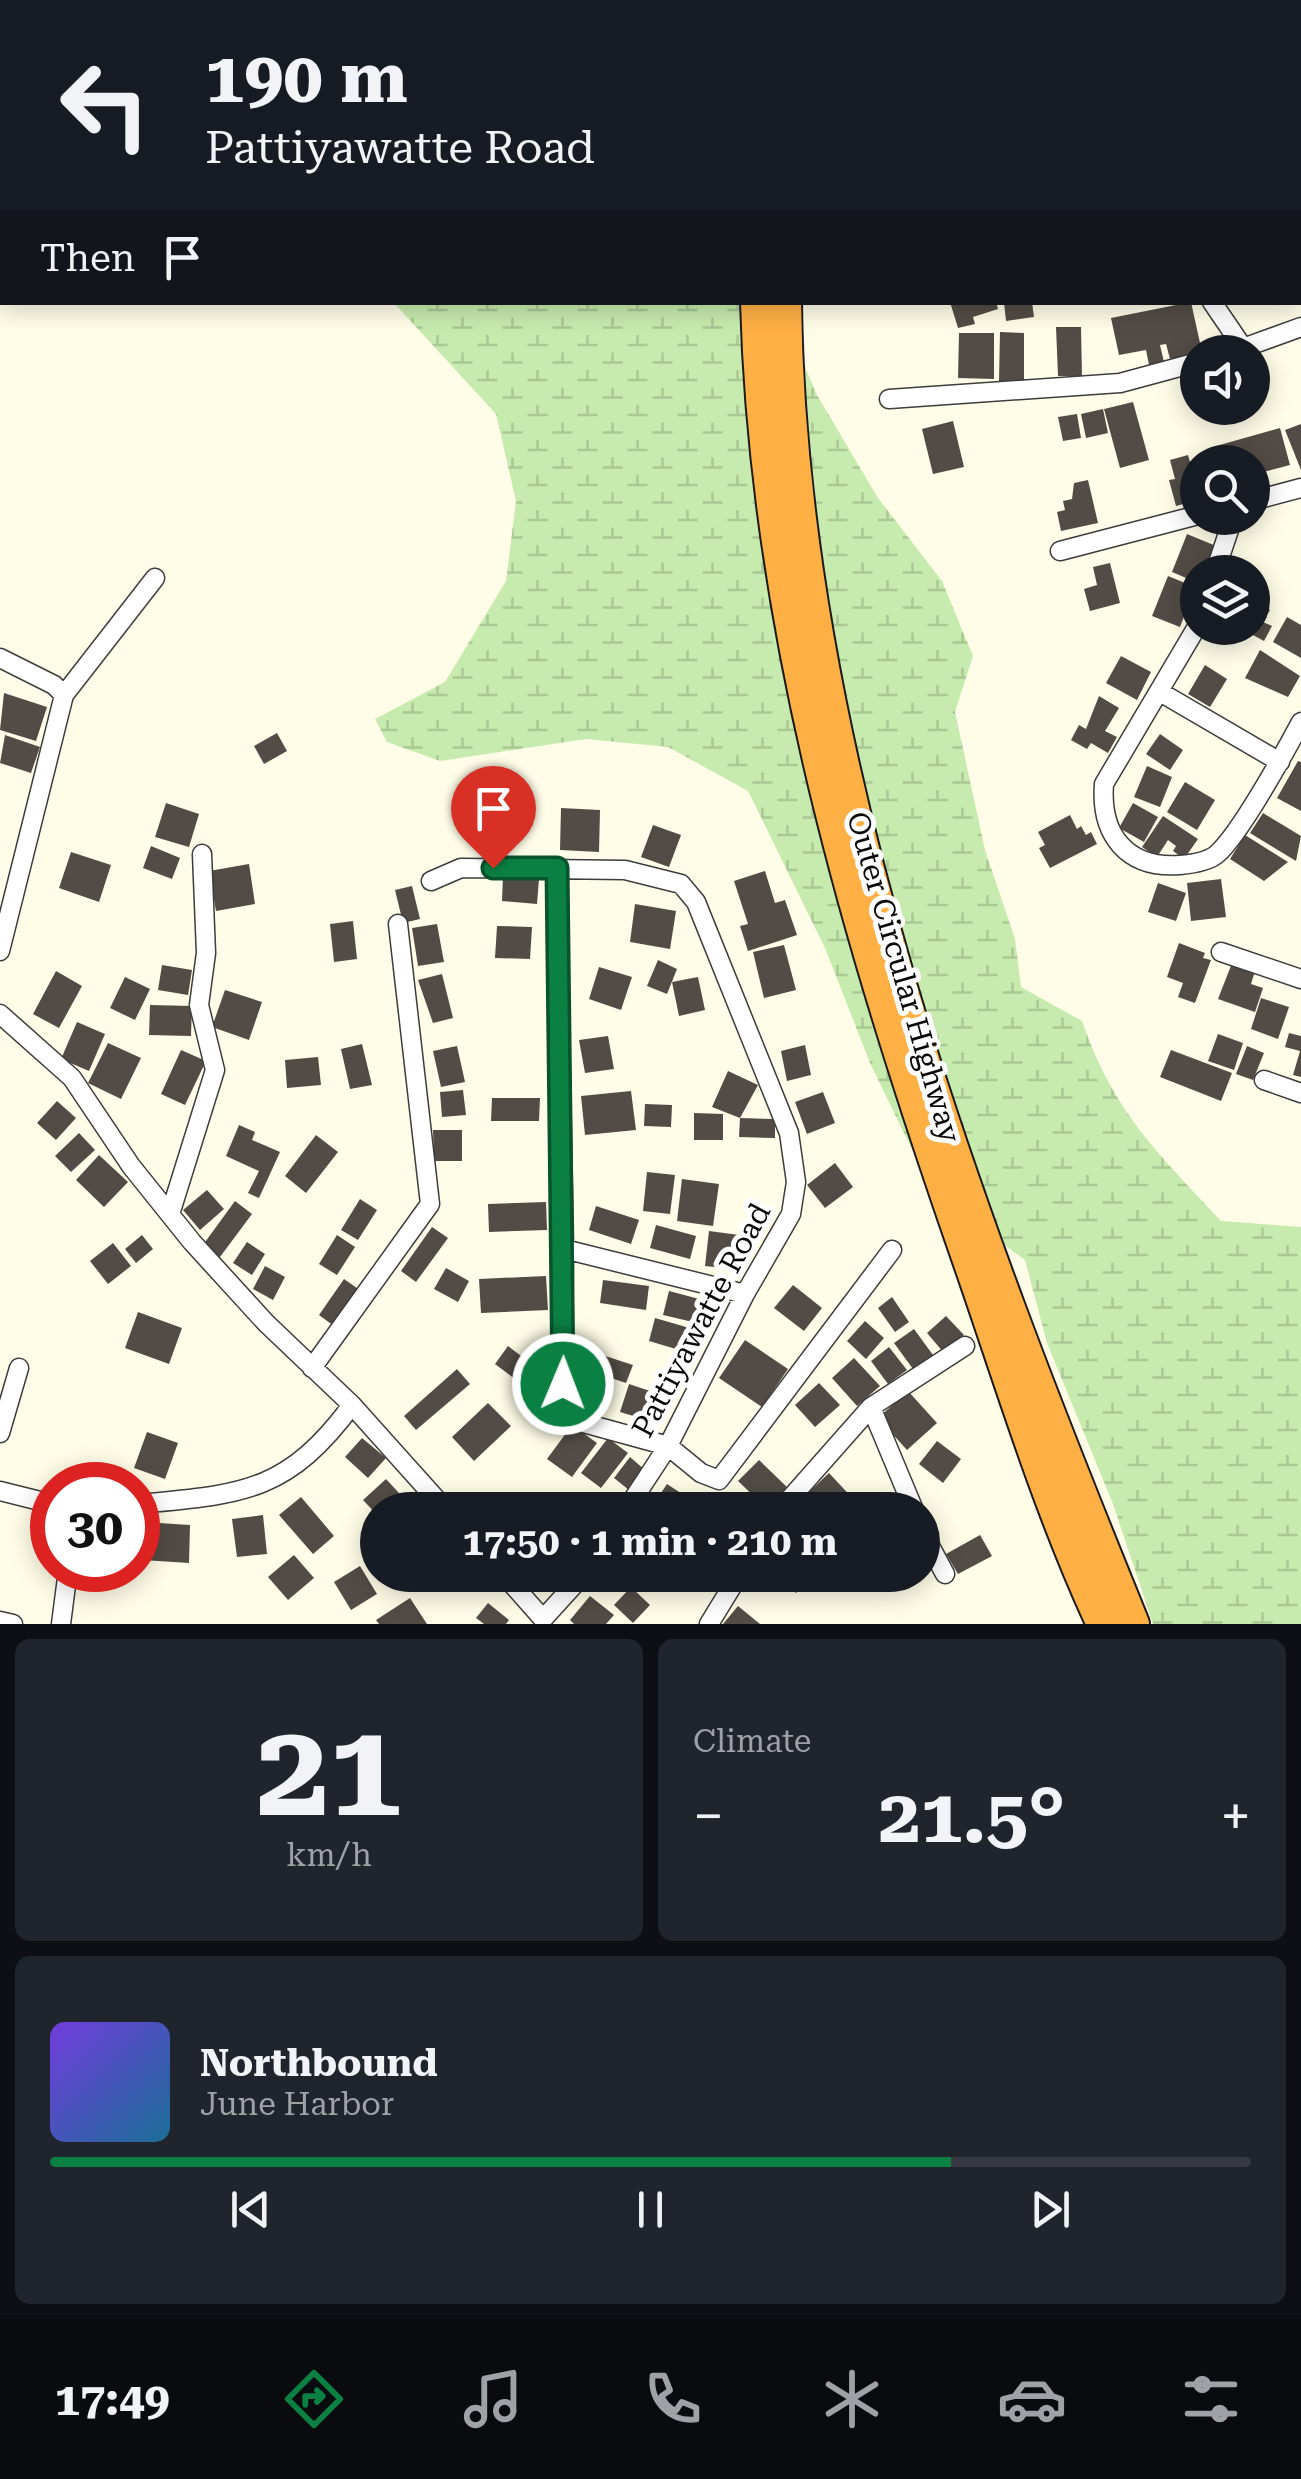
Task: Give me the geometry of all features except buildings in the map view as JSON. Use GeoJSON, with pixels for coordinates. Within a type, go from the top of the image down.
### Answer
{"type":"FeatureCollection","features":[{"type":"Feature","properties":{"kind":"highway","name":"Outer Circular Highway"},"geometry":{"type":"LineString","coordinates":[[757,305],[769,493],[786,602],[824,781],[896,1047],[986,1275],[1133,1624]]}},
{"type":"Feature","properties":{"kind":"highway","name":"Outer Circular Highway"},"geometry":{"type":"LineString","coordinates":[[785,305],[796,490],[826,682],[872,879],[986,1275],[1101,1624]]}},
{"type":"Feature","properties":{"kind":"highway"},"geometry":{"type":"LineString","coordinates":[[1044,1406],[1156,1624]]}},
{"type":"Feature","properties":{"kind":"street"},"geometry":{"type":"LineString","coordinates":[[1214,305],[1230,335]]}},
{"type":"Feature","properties":{"kind":"street"},"geometry":{"type":"LineString","coordinates":[[1270,339],[1301,327]]}},
{"type":"Feature","properties":{"kind":"street"},"geometry":{"type":"LineString","coordinates":[[889,399],[1120,383],[1180,367]]}},
{"type":"Feature","properties":{"kind":"street"},"geometry":{"type":"LineString","coordinates":[[1270,496],[1301,488]]}},
{"type":"Feature","properties":{"kind":"street"},"geometry":{"type":"LineString","coordinates":[[1060,551],[1180,521]]}},
{"type":"Feature","properties":{"kind":"street"},"geometry":{"type":"LineString","coordinates":[[0,951],[64,695],[154,578]]}},
{"type":"Feature","properties":{"kind":"street"},"geometry":{"type":"LineString","coordinates":[[1187,645],[1104,784],[1102,813],[1124,852],[1156,867],[1194,864],[1216,855],[1280,762],[1301,722]]}},
{"type":"Feature","properties":{"kind":"street"},"geometry":{"type":"LineString","coordinates":[[0,658],[54,685],[64,695]]}},
{"type":"Feature","properties":{"kind":"street"},"geometry":{"type":"LineString","coordinates":[[1160,692],[1280,762]]}},
{"type":"Feature","properties":{"kind":"street"},"geometry":{"type":"LineString","coordinates":[[171,1210],[215,1070],[199,1005],[206,953],[202,854]]}},
{"type":"Feature","properties":{"kind":"street","name":"Pattiyawatte Road"},"geometry":{"type":"LineString","coordinates":[[431,880],[461,868],[557,868],[625,870],[681,884],[696,902],[789,1133],[796,1182],[791,1214],[745,1294],[668,1446],[638,1492]]}},
{"type":"Feature","properties":{"kind":"street"},"geometry":{"type":"LineString","coordinates":[[557,868],[564,1249],[562,1417],[668,1446],[701,1473],[719,1480],[892,1250]]}},
{"type":"Feature","properties":{"kind":"street"},"geometry":{"type":"LineString","coordinates":[[312,1368],[430,1204],[398,924]]}},
{"type":"Feature","properties":{"kind":"street"},"geometry":{"type":"LineString","coordinates":[[1221,952],[1301,979]]}},
{"type":"Feature","properties":{"kind":"street"},"geometry":{"type":"LineString","coordinates":[[0,1014],[72,1078],[132,1166],[171,1210],[192,1242],[312,1368],[352,1404],[430,1492]]}},
{"type":"Feature","properties":{"kind":"street"},"geometry":{"type":"LineString","coordinates":[[1264,1080],[1301,1093]]}},
{"type":"Feature","properties":{"kind":"street"},"geometry":{"type":"LineString","coordinates":[[564,1249],[745,1294]]}},
{"type":"Feature","properties":{"kind":"street"},"geometry":{"type":"LineString","coordinates":[[796,1492],[871,1407],[965,1346]]}},
{"type":"Feature","properties":{"kind":"street"},"geometry":{"type":"LineString","coordinates":[[0,1433],[18,1368]]}},
{"type":"Feature","properties":{"kind":"street"},"geometry":{"type":"LineString","coordinates":[[160,1502],[234,1495],[288,1473],[328,1438],[352,1404]]}},
{"type":"Feature","properties":{"kind":"street"},"geometry":{"type":"LineString","coordinates":[[871,1407],[906,1492]]}},
{"type":"Feature","properties":{"kind":"street"},"geometry":{"type":"LineString","coordinates":[[0,1491],[30,1498]]}},
{"type":"Feature","properties":{"kind":"street"},"geometry":{"type":"LineString","coordinates":[[940,1564],[945,1574]]}},
{"type":"Feature","properties":{"kind":"street"},"geometry":{"type":"LineString","coordinates":[[61,1624],[65,1592]]}},
{"type":"Feature","properties":{"kind":"street"},"geometry":{"type":"LineString","coordinates":[[518,1592],[543,1621],[568,1592]]}},
{"type":"Feature","properties":{"kind":"street"},"geometry":{"type":"LineString","coordinates":[[708,1624],[728,1592]]}},
{"type":"Feature","properties":{"kind":"street"},"geometry":{"type":"LineString","coordinates":[[0,1621],[13,1624]]}},
{"type":"Feature","properties":{"kind":"green space"},"geometry":{"type":"Polygon","coordinates":[[[396,305],[778,305],[817,395],[878,498],[942,581],[973,656],[955,712],[985,850],[1015,939],[1021,987],[1082,1021],[1123,1107],[1157,1152],[1221,1221],[1301,1227],[1301,1624],[1153,1624],[1113,1504],[1047,1343],[1025,1260],[933,1193],[870,1063],[825,948],[748,791],[668,747],[586,739],[440,761],[387,742],[375,719],[445,682],[506,581],[516,501],[496,414],[396,305]]]}},
{"type":"Feature","properties":{"kind":"route"},"geometry":{"type":"LineString","coordinates":[[493,868],[557,868],[563,1384]]}}]}
